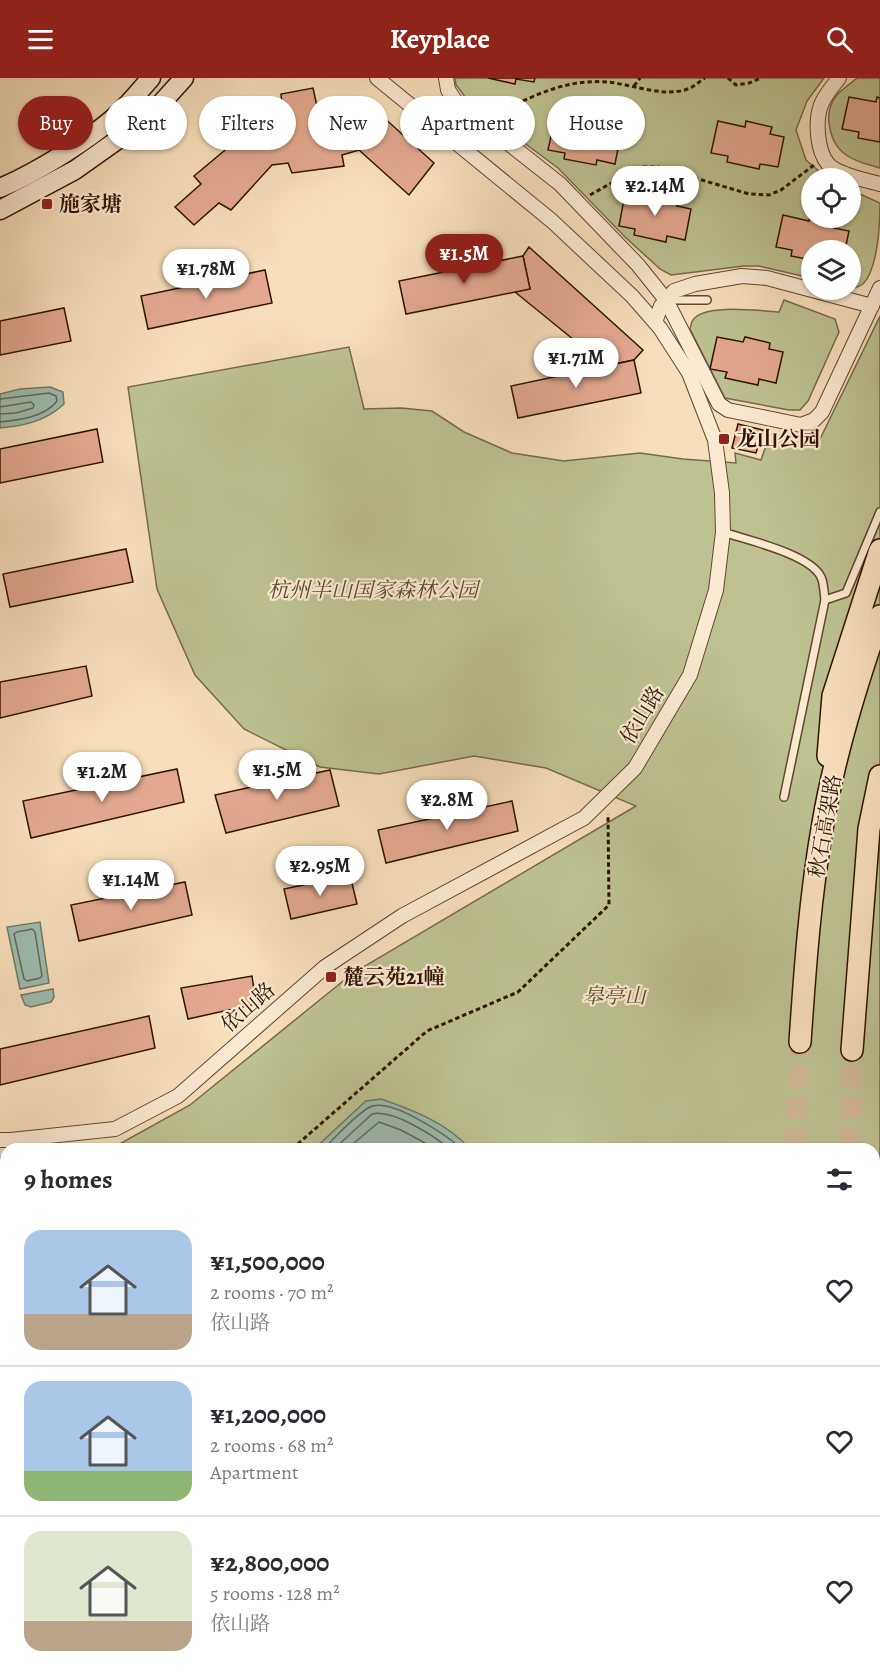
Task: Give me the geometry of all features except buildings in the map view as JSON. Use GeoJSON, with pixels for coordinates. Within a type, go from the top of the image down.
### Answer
{"type":"FeatureCollection","features":[{"type":"Feature","properties":{"kind":"highway"},"geometry":{"type":"LineString","coordinates":[[823,822],[833,696],[880,550]]}},
{"type":"Feature","properties":{"kind":"highway","name":"秋石高架路"},"geometry":{"type":"LineString","coordinates":[[800,1042],[808,928],[823,822],[841,743],[880,615]]}},
{"type":"Feature","properties":{"kind":"highway"},"geometry":{"type":"LineString","coordinates":[[852,1050],[869,829],[880,776]]}},
{"type":"Feature","properties":{"kind":"main road"},"geometry":{"type":"LineString","coordinates":[[0,188],[74,146],[118,113],[151,78]]}},
{"type":"Feature","properties":{"kind":"main road"},"geometry":{"type":"LineString","coordinates":[[0,210],[75,170],[147,119],[184,78]]}},
{"type":"Feature","properties":{"kind":"street","name":"依山路"},"geometry":{"type":"LineString","coordinates":[[0,1140],[115,1129],[178,1096],[325,967],[402,916],[584,818],[634,768],[690,675],[716,590],[723,532],[722,493],[715,440],[689,373],[655,322],[632,296],[552,221],[377,78]]}},
{"type":"Feature","properties":{"kind":"street"},"geometry":{"type":"LineString","coordinates":[[446,78],[448,90],[452,96]]}},
{"type":"Feature","properties":{"kind":"street"},"geometry":{"type":"LineString","coordinates":[[839,78],[821,104],[817,126],[819,144],[828,164],[845,174],[880,184]]}},
{"type":"Feature","properties":{"kind":"street"},"geometry":{"type":"LineString","coordinates":[[517,150],[560,184],[638,265],[666,300],[719,404],[728,410],[801,425],[814,420],[822,412],[880,288]]}},
{"type":"Feature","properties":{"kind":"street"},"geometry":{"type":"LineString","coordinates":[[655,322],[661,306],[674,291],[695,284],[742,276],[767,278],[872,306]]}},
{"type":"Feature","properties":{"kind":"lane"},"geometry":{"type":"LineString","coordinates":[[666,300],[707,300]]}},
{"type":"Feature","properties":{"kind":"lane"},"geometry":{"type":"LineString","coordinates":[[825,600],[846,592],[880,512]]}},
{"type":"Feature","properties":{"kind":"lane"},"geometry":{"type":"LineString","coordinates":[[723,532],[798,557],[814,567],[821,577],[825,600],[784,797]]}},
{"type":"Feature","properties":{"kind":"path"},"geometry":{"type":"LineString","coordinates":[[634,86],[640,78]]}},
{"type":"Feature","properties":{"kind":"path"},"geometry":{"type":"LineString","coordinates":[[535,96],[556,87],[577,82],[605,80],[666,93],[689,89],[705,78]]}},
{"type":"Feature","properties":{"kind":"path"},"geometry":{"type":"LineString","coordinates":[[728,78],[736,85],[761,78]]}},
{"type":"Feature","properties":{"kind":"path"},"geometry":{"type":"LineString","coordinates":[[578,203],[640,167],[658,167],[749,194],[769,195],[781,190],[811,168],[824,155]]}},
{"type":"Feature","properties":{"kind":"path"},"geometry":{"type":"LineString","coordinates":[[299,1143],[427,1031],[518,992],[609,905],[608,794]]}},
{"type":"Feature","properties":{"kind":"green space"},"geometry":{"type":"Polygon","coordinates":[[[455,78],[824,78],[807,101],[796,130],[806,160],[815,168],[801,168],[801,228],[861,228],[861,194],[880,203],[877,245],[868,277],[861,285],[861,240],[801,240],[801,276],[759,266],[671,275],[660,269],[625,237],[558,168],[534,150],[535,96],[464,96],[456,85],[455,78]]]}},
{"type":"Feature","properties":{"kind":"green space"},"geometry":{"type":"Polygon","coordinates":[[[857,78],[880,78],[880,168],[853,159],[840,149],[831,134],[829,116],[832,102],[857,78]]]}},
{"type":"Feature","properties":{"kind":"green space"},"geometry":{"type":"Polygon","coordinates":[[[784,300],[835,319],[839,332],[808,401],[800,410],[789,410],[725,398],[690,329],[692,321],[709,311],[779,312],[784,300]]]}},
{"type":"Feature","properties":{"kind":"green space","name":"杭州半山国家森林公园"},"geometry":{"type":"Polygon","coordinates":[[[880,316],[880,1143],[121,1143],[190,1105],[353,973],[636,806],[546,768],[474,756],[379,774],[320,767],[244,729],[195,675],[157,589],[128,387],[349,347],[364,409],[401,408],[432,411],[464,432],[512,453],[564,461],[640,453],[736,463],[735,453],[761,460],[770,434],[820,439],[880,316]]]}},
{"type":"Feature","properties":{"kind":"water"},"geometry":{"type":"Polygon","coordinates":[[[50,387],[63,392],[64,404],[57,410],[34,422],[0,428],[0,394],[20,389],[50,387]]]}},
{"type":"Feature","properties":{"kind":"water"},"geometry":{"type":"Polygon","coordinates":[[[40,922],[49,983],[20,989],[7,927],[40,922]]]}},
{"type":"Feature","properties":{"kind":"water"},"geometry":{"type":"Polygon","coordinates":[[[53,989],[54,997],[51,1002],[31,1007],[25,1005],[21,995],[53,989]]]}},
{"type":"Feature","properties":{"kind":"water"},"geometry":{"type":"Polygon","coordinates":[[[381,1099],[417,1113],[451,1132],[464,1143],[320,1143],[366,1101],[381,1099]]]}},
{"type":"Feature","properties":{"kind":"tunnel"},"geometry":{"type":"LineString","coordinates":[[795,1143],[800,1042]]}},
{"type":"Feature","properties":{"kind":"tunnel"},"geometry":{"type":"LineString","coordinates":[[850,1143],[852,1050]]}},
{"type":"Feature","properties":{"kind":"place","name":"施家塘"},"geometry":{"type":"Point","coordinates":[47,204]}},
{"type":"Feature","properties":{"kind":"place","name":"龙山公园"},"geometry":{"type":"Point","coordinates":[724,439]}},
{"type":"Feature","properties":{"kind":"place","name":"麓云苑21幢"},"geometry":{"type":"Point","coordinates":[331,977]}},
{"type":"Feature","properties":{"kind":"park label","name":"皋亭山"},"geometry":{"type":"Point","coordinates":[614,996]}}]}
